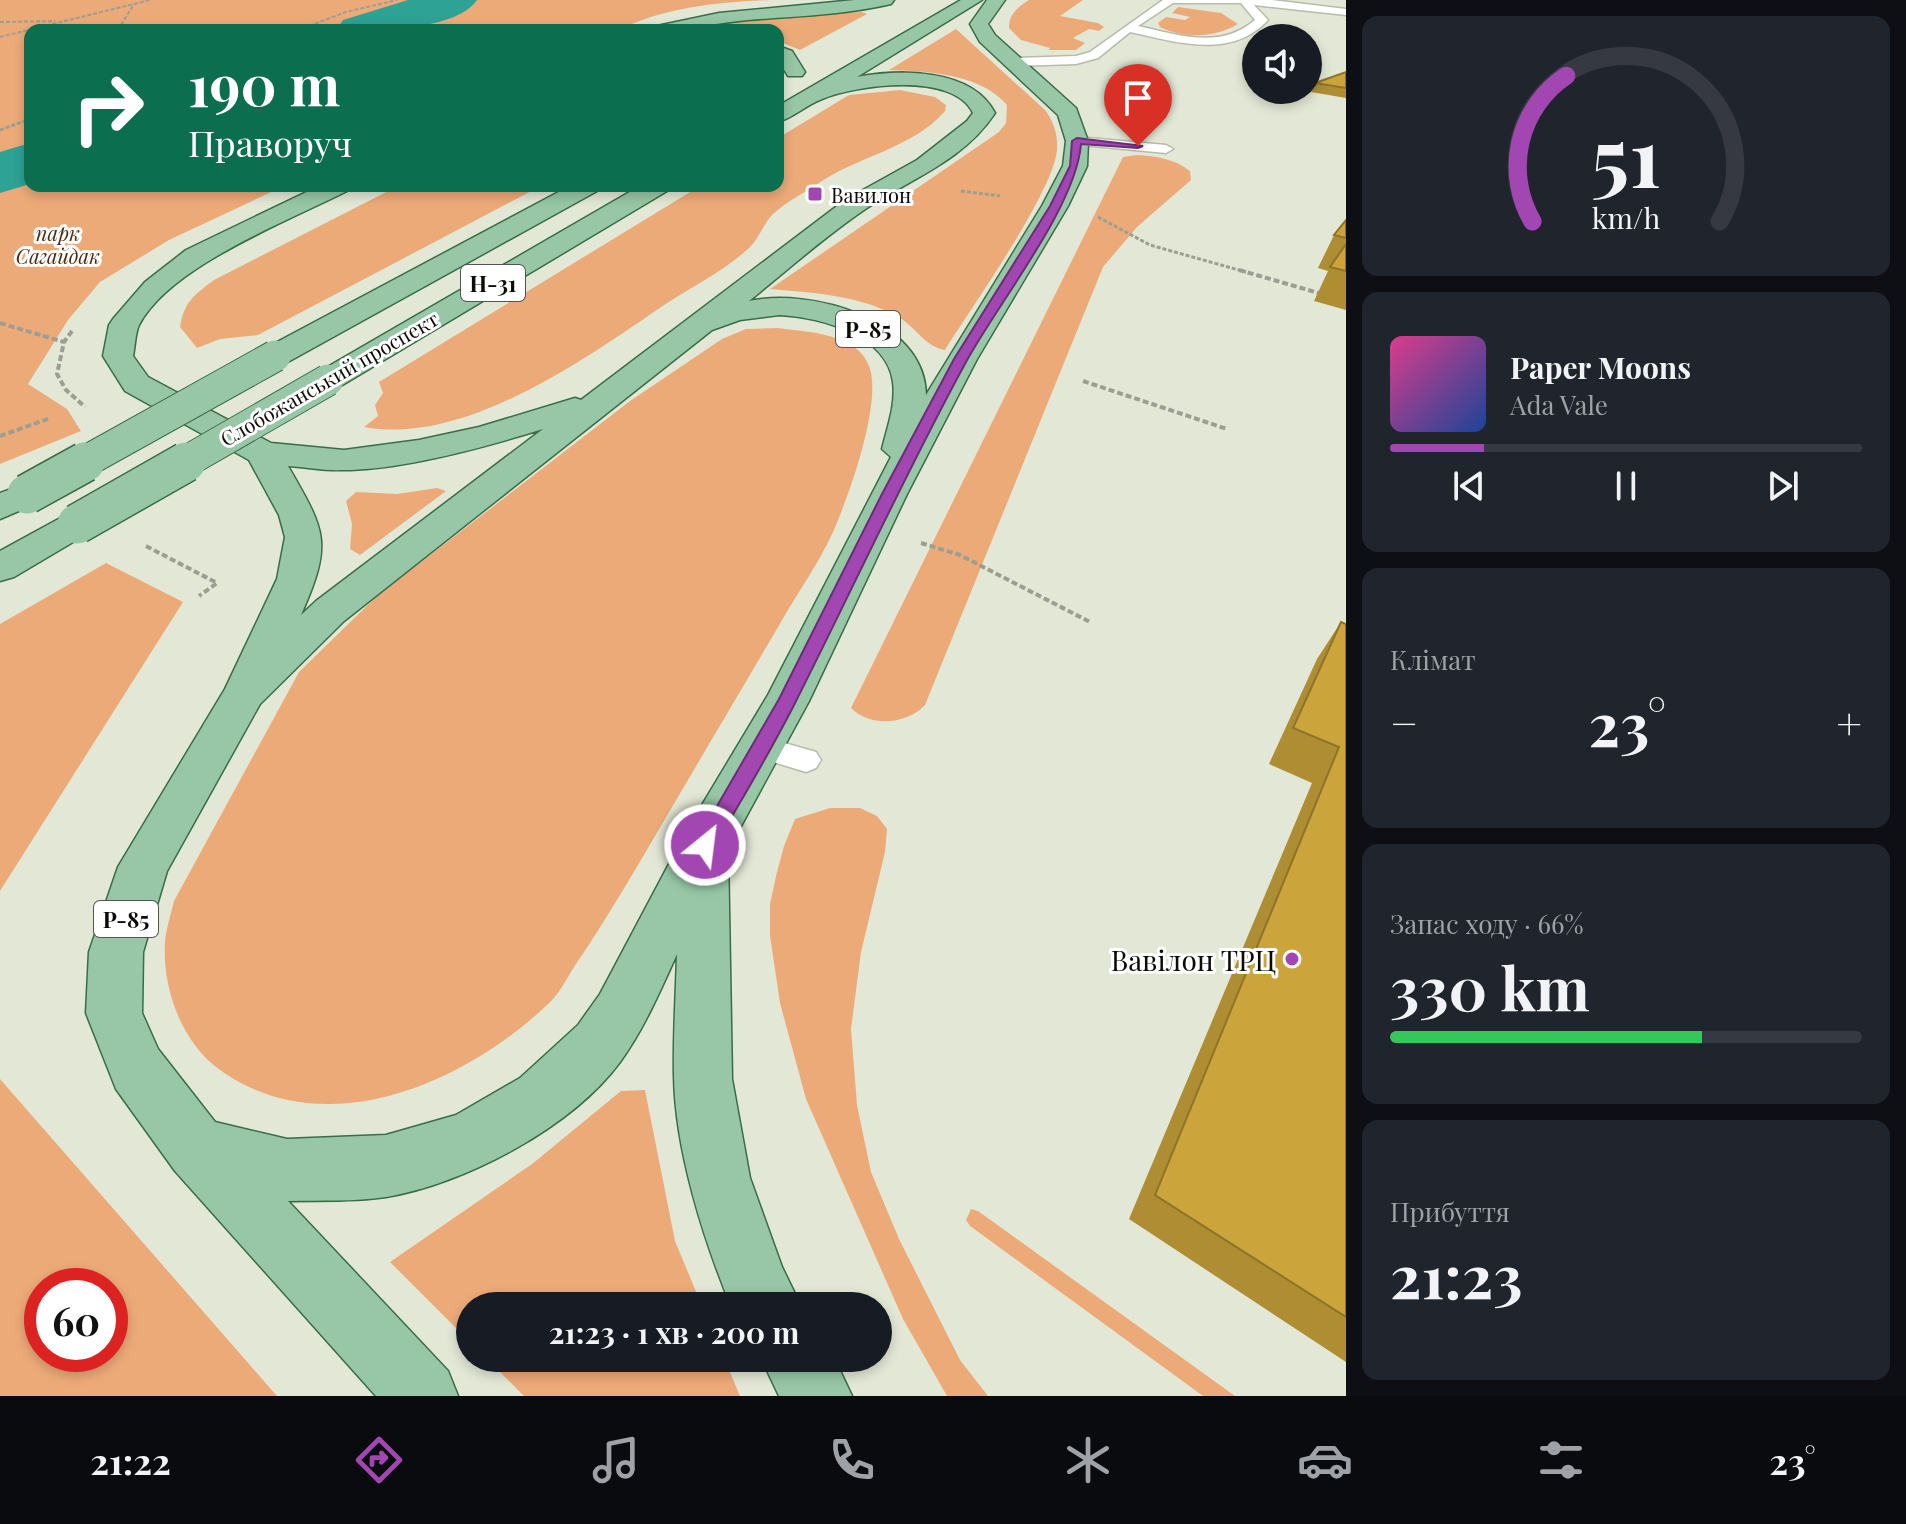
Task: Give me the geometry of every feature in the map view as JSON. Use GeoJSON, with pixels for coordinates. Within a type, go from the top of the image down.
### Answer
{"type":"FeatureCollection","features":[{"type":"Feature","properties":{"kind":"main road"},"geometry":{"type":"LineString","coordinates":[[692,24],[721,18],[857,6],[885,0]]}},
{"type":"Feature","properties":{"kind":"main road"},"geometry":{"type":"LineString","coordinates":[[784,111],[973,0]]}},
{"type":"Feature","properties":{"kind":"main road"},"geometry":{"type":"LineString","coordinates":[[996,0],[979,24],[987,38],[1068,113],[1077,141]]}},
{"type":"Feature","properties":{"kind":"main road"},"geometry":{"type":"LineString","coordinates":[[784,55],[794,73]]}},
{"type":"Feature","properties":{"kind":"main road","name":"Р-85"},"geometry":{"type":"LineString","coordinates":[[245,693],[330,611],[854,205],[900,181],[964,137],[979,124],[984,113],[981,105],[970,95],[927,80],[868,79],[812,95]]}},
{"type":"Feature","properties":{"kind":"main road","name":"Р-85"},"geometry":{"type":"LineString","coordinates":[[759,1292],[719,1178],[703,1079],[705,845],[787,701],[889,494],[961,359],[1055,206],[1075,166],[1077,141]]}},
{"type":"Feature","properties":{"kind":"main road","name":"Р-85"},"geometry":{"type":"LineString","coordinates":[[326,192],[196,256],[155,288],[124,325],[118,356],[136,384],[263,453],[344,460],[419,450],[486,436],[600,401]]}},
{"type":"Feature","properties":{"kind":"main road","name":"Слобожанський проспект"},"geometry":{"type":"LineString","coordinates":[[14,501],[577,192]]}},
{"type":"Feature","properties":{"kind":"main road","name":"Слобожанський проспект"},"geometry":{"type":"LineString","coordinates":[[0,568],[648,192]]}},
{"type":"Feature","properties":{"kind":"main road","name":"Р-85"},"geometry":{"type":"LineString","coordinates":[[693,329],[725,314],[767,308],[799,308],[830,313],[874,333],[897,355],[909,380],[908,406],[889,494]]}},
{"type":"Feature","properties":{"kind":"main road","name":"Р-85"},"geometry":{"type":"LineString","coordinates":[[263,453],[298,515],[304,537],[297,579],[245,693],[143,867],[116,952],[114,1013],[137,1069],[197,1149],[423,1396]]}},
{"type":"Feature","properties":{"kind":"main road"},"geometry":{"type":"LineString","coordinates":[[197,1149],[287,1170],[386,1166],[468,1142],[541,1099],[598,1045],[620,1013],[705,845]]}},
{"type":"Feature","properties":{"kind":"main road"},"geometry":{"type":"LineString","coordinates":[[804,1372],[817,1396]]}},
{"type":"Feature","properties":{"kind":"lane"},"geometry":{"type":"LineString","coordinates":[[1013,62],[1076,60],[1094,55],[1171,0],[1244,0],[1346,12]]}},
{"type":"Feature","properties":{"kind":"lane"},"geometry":{"type":"LineString","coordinates":[[1128,28],[1197,42],[1242,37],[1262,20],[1244,0]]}},
{"type":"Feature","properties":{"kind":"lane"},"geometry":{"type":"LineString","coordinates":[[1077,141],[1166,149]]}},
{"type":"Feature","properties":{"kind":"lane"},"geometry":{"type":"LineString","coordinates":[[760,747],[806,760]]}},
{"type":"Feature","properties":{"kind":"path"},"geometry":{"type":"LineString","coordinates":[[55,24],[150,0]]}},
{"type":"Feature","properties":{"kind":"path"},"geometry":{"type":"LineString","coordinates":[[314,24],[346,12],[397,0]]}},
{"type":"Feature","properties":{"kind":"path"},"geometry":{"type":"LineString","coordinates":[[122,24],[134,4]]}},
{"type":"Feature","properties":{"kind":"path"},"geometry":{"type":"LineString","coordinates":[[0,22],[68,21]]}},
{"type":"Feature","properties":{"kind":"path"},"geometry":{"type":"LineString","coordinates":[[0,37],[24,31]]}},
{"type":"Feature","properties":{"kind":"path"},"geometry":{"type":"LineString","coordinates":[[0,130],[24,122]]}},
{"type":"Feature","properties":{"kind":"path"},"geometry":{"type":"LineString","coordinates":[[1087,211],[1150,245],[1332,297]]}},
{"type":"Feature","properties":{"kind":"path"},"geometry":{"type":"LineString","coordinates":[[0,323],[64,342]]}},
{"type":"Feature","properties":{"kind":"path"},"geometry":{"type":"LineString","coordinates":[[1083,381],[1227,429]]}},
{"type":"Feature","properties":{"kind":"path"},"geometry":{"type":"LineString","coordinates":[[0,436],[16,428]]}},
{"type":"Feature","properties":{"kind":"path"},"geometry":{"type":"LineString","coordinates":[[136,540],[217,583],[199,596]]}},
{"type":"Feature","properties":{"kind":"path"},"geometry":{"type":"LineString","coordinates":[[918,542],[960,555],[1090,622]]}},
{"type":"Feature","properties":{"kind":"green space","name":"парк Сагайдак"},"geometry":{"type":"Polygon","coordinates":[[[0,0],[771,0],[693,7],[632,24],[24,24],[24,192],[271,192],[169,240],[100,282],[68,320],[28,384],[67,409],[81,431],[0,464],[0,180],[6,172],[0,171],[0,0]]]}},
{"type":"Feature","properties":{"kind":"green space"},"geometry":{"type":"Polygon","coordinates":[[[1029,0],[1083,0],[1060,16],[1098,23],[1104,27],[1099,31],[1089,29],[1073,38],[1085,43],[1076,50],[1049,50],[1021,40],[1009,28],[1009,23],[1015,11],[1029,0]]]}},
{"type":"Feature","properties":{"kind":"green space"},"geometry":{"type":"Polygon","coordinates":[[[1178,7],[1221,13],[1238,24],[1219,32],[1199,35],[1179,34],[1160,27],[1158,23],[1166,17],[1185,20],[1190,17],[1172,13],[1178,7]]]}},
{"type":"Feature","properties":{"kind":"green space"},"geometry":{"type":"Polygon","coordinates":[[[867,14],[800,50],[784,43],[784,24],[716,24],[738,19],[867,14]]]}},
{"type":"Feature","properties":{"kind":"green space"},"geometry":{"type":"Polygon","coordinates":[[[956,29],[1045,110],[1055,129],[1057,150],[1052,169],[1027,221],[945,350],[927,341],[900,318],[869,304],[837,296],[770,289],[999,132],[1006,123],[1007,105],[983,87],[936,73],[889,70],[956,29]]]}},
{"type":"Feature","properties":{"kind":"green space"},"geometry":{"type":"Polygon","coordinates":[[[900,90],[935,97],[946,105],[945,111],[932,124],[917,134],[834,174],[784,206],[773,214],[752,245],[739,257],[563,371],[483,410],[443,423],[403,429],[364,427],[378,416],[375,405],[383,393],[379,382],[690,192],[784,192],[784,134],[849,95],[900,90]]]}},
{"type":"Feature","properties":{"kind":"green space"},"geometry":{"type":"Polygon","coordinates":[[[1137,155],[1172,161],[1190,171],[1191,180],[1137,227],[1103,267],[925,705],[899,720],[868,719],[851,708],[1123,157],[1137,155]]]}},
{"type":"Feature","properties":{"kind":"green space"},"geometry":{"type":"Polygon","coordinates":[[[386,192],[530,192],[258,335],[220,339],[197,348],[180,327],[184,311],[191,300],[214,280],[386,192]]]}},
{"type":"Feature","properties":{"kind":"green space"},"geometry":{"type":"Polygon","coordinates":[[[778,328],[816,333],[843,341],[863,355],[869,366],[872,402],[855,473],[840,516],[821,555],[627,883],[558,993],[512,1034],[475,1059],[434,1080],[391,1095],[347,1103],[303,1103],[260,1092],[220,1070],[195,1045],[177,1014],[167,978],[166,932],[174,901],[299,672],[377,596],[630,401],[722,339],[746,329],[778,328]]]}},
{"type":"Feature","properties":{"kind":"green space"},"geometry":{"type":"Polygon","coordinates":[[[437,488],[446,491],[360,555],[350,549],[352,524],[346,501],[356,492],[397,494],[437,488]]]}},
{"type":"Feature","properties":{"kind":"green space"},"geometry":{"type":"Polygon","coordinates":[[[106,563],[183,602],[0,891],[0,624],[106,563]]]}},
{"type":"Feature","properties":{"kind":"green space"},"geometry":{"type":"Polygon","coordinates":[[[830,808],[860,808],[877,816],[887,829],[885,852],[861,952],[851,1029],[857,1105],[871,1172],[899,1239],[960,1360],[988,1396],[947,1396],[903,1319],[806,1099],[780,1003],[770,936],[770,904],[784,846],[795,819],[830,808]]]}},
{"type":"Feature","properties":{"kind":"green space"},"geometry":{"type":"Polygon","coordinates":[[[0,1079],[277,1396],[0,1396],[0,1079]]]}},
{"type":"Feature","properties":{"kind":"green space"},"geometry":{"type":"Polygon","coordinates":[[[645,1090],[675,1241],[696,1292],[456,1292],[456,1328],[390,1262],[532,1164],[621,1091],[645,1090]]]}},
{"type":"Feature","properties":{"kind":"green space"},"geometry":{"type":"Polygon","coordinates":[[[971,1209],[978,1211],[1235,1396],[1203,1396],[970,1226],[966,1220],[971,1209]]]}},
{"type":"Feature","properties":{"kind":"green space"},"geometry":{"type":"Polygon","coordinates":[[[500,1372],[730,1372],[740,1396],[524,1396],[500,1372]]]}},
{"type":"Feature","properties":{"kind":"building"},"geometry":{"type":"Polygon","coordinates":[[[1346,72],[1346,88],[1322,84],[1322,81],[1346,72]]]}},
{"type":"Feature","properties":{"kind":"building"},"geometry":{"type":"Polygon","coordinates":[[[1346,220],[1346,238],[1334,235],[1346,220]]]}},
{"type":"Feature","properties":{"kind":"building"},"geometry":{"type":"Polygon","coordinates":[[[1346,244],[1346,271],[1330,267],[1346,244]]]}},
{"type":"Feature","properties":{"kind":"building"},"geometry":{"type":"Polygon","coordinates":[[[1341,622],[1346,624],[1346,1317],[1155,1195],[1339,747],[1293,728],[1341,622]]]}},
{"type":"Feature","properties":{"kind":"waterway"},"geometry":{"type":"LineString","coordinates":[[379,24],[455,0]]}},
{"type":"Feature","properties":{"kind":"waterway"},"geometry":{"type":"LineString","coordinates":[[0,174],[24,164]]}},
{"type":"Feature","properties":{"kind":"place","name":"Вавилон"},"geometry":{"type":"Point","coordinates":[815,194]}},
{"type":"Feature","properties":{"kind":"place","name":"Вавілон ТРЦ"},"geometry":{"type":"Point","coordinates":[1292,959]}},
{"type":"Feature","properties":{"kind":"route"},"geometry":{"type":"LineString","coordinates":[[705,845],[787,701],[889,494],[961,359],[1055,206],[1075,166],[1077,141],[1138,146]]}}]}
